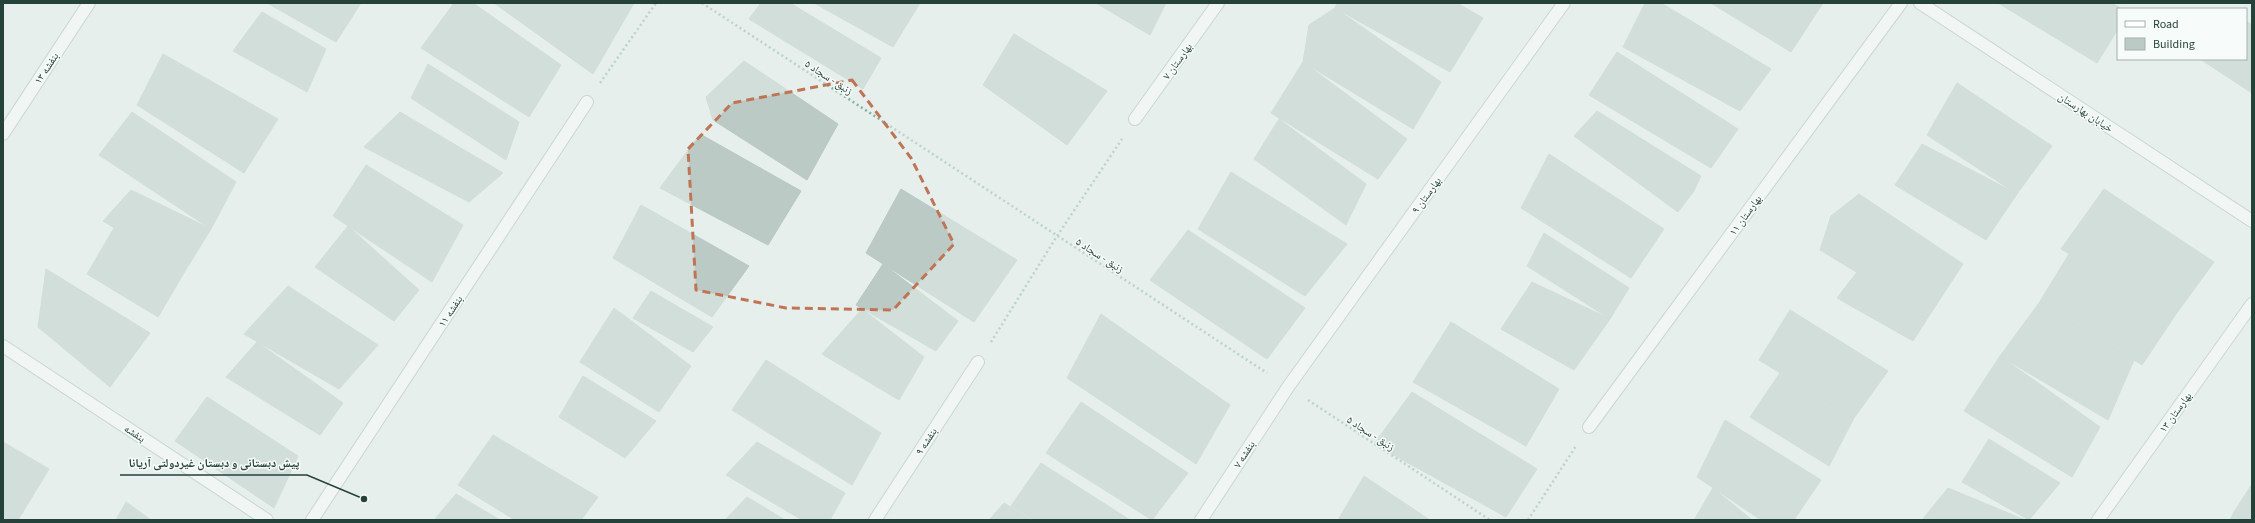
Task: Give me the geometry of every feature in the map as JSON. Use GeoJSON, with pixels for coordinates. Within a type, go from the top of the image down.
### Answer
{"type":"FeatureCollection","features":[{"type":"Feature","properties":{"kind":"street","name":"بنفشه ۱۳"},"geometry":{"type":"LineString","coordinates":[[3,134],[89,3]]}},
{"type":"Feature","properties":{"kind":"street","name":"بهارستان ۷"},"geometry":{"type":"LineString","coordinates":[[1135,119],[1218,3]]}},
{"type":"Feature","properties":{"kind":"street","name":"بهارستان ۹"},"geometry":{"type":"LineString","coordinates":[[1288,387],[1564,3]]}},
{"type":"Feature","properties":{"kind":"street","name":"بهارستان ۱۱"},"geometry":{"type":"LineString","coordinates":[[1588,427],[1901,3]]}},
{"type":"Feature","properties":{"kind":"street","name":"خیابان بهارستان"},"geometry":{"type":"LineString","coordinates":[[1920,3],[2252,221]]}},
{"type":"Feature","properties":{"kind":"street","name":"بنفشه ۱۱"},"geometry":{"type":"LineString","coordinates":[[312,520],[587,102]]}},
{"type":"Feature","properties":{"kind":"street","name":"بهارستان ۱۳"},"geometry":{"type":"LineString","coordinates":[[2098,520],[2252,304]]}},
{"type":"Feature","properties":{"kind":"street","name":"بنفشه"},"geometry":{"type":"LineString","coordinates":[[3,346],[268,520]]}},
{"type":"Feature","properties":{"kind":"street","name":"بنفشه ۹"},"geometry":{"type":"LineString","coordinates":[[874,520],[978,362]]}},
{"type":"Feature","properties":{"kind":"street","name":"بنفشه ۷"},"geometry":{"type":"LineString","coordinates":[[1201,520],[1288,387]]}},
{"type":"Feature","properties":{"kind":"path"},"geometry":{"type":"LineString","coordinates":[[587,102],[656,3]]}},
{"type":"Feature","properties":{"kind":"path","name":"زنبق - سجاد ۵"},"geometry":{"type":"LineString","coordinates":[[702,3],[1490,520]]}},
{"type":"Feature","properties":{"kind":"path"},"geometry":{"type":"LineString","coordinates":[[978,362],[1057,236],[1135,119]]}},
{"type":"Feature","properties":{"kind":"path"},"geometry":{"type":"LineString","coordinates":[[1528,520],[1588,427]]}},
{"type":"Feature","properties":{"kind":"highlighted area"},"geometry":{"type":"Polygon","coordinates":[[[852,80],[911,158],[954,244],[893,310],[786,308],[696,290],[688,149],[732,103],[852,80]]]}},
{"type":"Feature","properties":{"kind":"building"},"geometry":{"type":"Polygon","coordinates":[[[267,3],[361,3],[336,42],[267,3]]]}},
{"type":"Feature","properties":{"kind":"building"},"geometry":{"type":"Polygon","coordinates":[[[454,3],[473,3],[561,65],[529,117],[421,48],[454,3]]]}},
{"type":"Feature","properties":{"kind":"building"},"geometry":{"type":"Polygon","coordinates":[[[494,3],[634,3],[593,74],[494,3]]]}},
{"type":"Feature","properties":{"kind":"building"},"geometry":{"type":"Polygon","coordinates":[[[761,3],[790,3],[881,58],[863,89],[749,19],[761,3]]]}},
{"type":"Feature","properties":{"kind":"building"},"geometry":{"type":"Polygon","coordinates":[[[814,3],[920,3],[893,47],[814,3]]]}},
{"type":"Feature","properties":{"kind":"building"},"geometry":{"type":"Polygon","coordinates":[[[1096,3],[1166,3],[1150,35],[1096,3]]]}},
{"type":"Feature","properties":{"kind":"building"},"geometry":{"type":"Polygon","coordinates":[[[1337,3],[1457,3],[1483,18],[1450,72],[1335,8],[1337,3]]]}},
{"type":"Feature","properties":{"kind":"building"},"geometry":{"type":"Polygon","coordinates":[[[1645,3],[1661,3],[1771,69],[1740,111],[1623,47],[1645,3]]]}},
{"type":"Feature","properties":{"kind":"building"},"geometry":{"type":"Polygon","coordinates":[[[1711,3],[1823,3],[1791,52],[1711,3]]]}},
{"type":"Feature","properties":{"kind":"building"},"geometry":{"type":"Polygon","coordinates":[[[1998,3],[2112,3],[2120,8],[2117,8],[2117,31],[2097,63],[1998,3]]]}},
{"type":"Feature","properties":{"kind":"building"},"geometry":{"type":"Polygon","coordinates":[[[1335,8],[1441,82],[1413,129],[1303,62],[1309,25],[1335,8]]]}},
{"type":"Feature","properties":{"kind":"building"},"geometry":{"type":"Polygon","coordinates":[[[262,12],[326,49],[307,92],[233,51],[262,12]]]}},
{"type":"Feature","properties":{"kind":"building"},"geometry":{"type":"Polygon","coordinates":[[[2247,22],[2252,25],[2252,93],[2202,60],[2247,60],[2247,22]]]}},
{"type":"Feature","properties":{"kind":"building"},"geometry":{"type":"Polygon","coordinates":[[[1014,34],[1107,91],[1067,145],[983,85],[1014,34]]]}},
{"type":"Feature","properties":{"kind":"building"},"geometry":{"type":"Polygon","coordinates":[[[1617,52],[1738,129],[1711,168],[1589,95],[1617,52]]]}},
{"type":"Feature","properties":{"kind":"building"},"geometry":{"type":"Polygon","coordinates":[[[163,54],[278,119],[244,173],[137,105],[163,54]]]}},
{"type":"Feature","properties":{"kind":"building"},"geometry":{"type":"Polygon","coordinates":[[[744,61],[838,124],[807,180],[713,120],[706,97],[744,61]]]}},
{"type":"Feature","properties":{"kind":"building"},"geometry":{"type":"Polygon","coordinates":[[[1303,62],[1407,139],[1378,179],[1271,113],[1303,62]]]}},
{"type":"Feature","properties":{"kind":"building"},"geometry":{"type":"Polygon","coordinates":[[[428,64],[519,122],[506,160],[411,98],[428,64]]]}},
{"type":"Feature","properties":{"kind":"building"},"geometry":{"type":"Polygon","coordinates":[[[1957,83],[2052,146],[2017,194],[1927,135],[1957,83]]]}},
{"type":"Feature","properties":{"kind":"building"},"geometry":{"type":"Polygon","coordinates":[[[1597,111],[1701,176],[1694,191],[1678,212],[1574,136],[1597,111]]]}},
{"type":"Feature","properties":{"kind":"building"},"geometry":{"type":"Polygon","coordinates":[[[132,112],[236,182],[211,229],[99,155],[132,112]]]}},
{"type":"Feature","properties":{"kind":"building"},"geometry":{"type":"Polygon","coordinates":[[[400,112],[503,173],[469,202],[364,147],[400,112]]]}},
{"type":"Feature","properties":{"kind":"building"},"geometry":{"type":"Polygon","coordinates":[[[1279,119],[1366,184],[1346,225],[1254,159],[1279,119]]]}},
{"type":"Feature","properties":{"kind":"building"},"geometry":{"type":"Polygon","coordinates":[[[700,134],[801,191],[768,245],[660,188],[700,134]]]}},
{"type":"Feature","properties":{"kind":"building"},"geometry":{"type":"Polygon","coordinates":[[[1922,144],[2017,194],[1986,240],[1895,185],[1922,144]]]}},
{"type":"Feature","properties":{"kind":"building"},"geometry":{"type":"Polygon","coordinates":[[[1549,154],[1664,229],[1631,278],[1521,208],[1549,154]]]}},
{"type":"Feature","properties":{"kind":"building"},"geometry":{"type":"Polygon","coordinates":[[[366,165],[463,225],[432,282],[333,216],[366,165]]]}},
{"type":"Feature","properties":{"kind":"building"},"geometry":{"type":"Polygon","coordinates":[[[1231,172],[1347,244],[1305,296],[1198,229],[1231,172]]]}},
{"type":"Feature","properties":{"kind":"building"},"geometry":{"type":"Polygon","coordinates":[[[901,189],[1017,260],[974,322],[866,253],[901,189]]]}},
{"type":"Feature","properties":{"kind":"building"},"geometry":{"type":"Polygon","coordinates":[[[2104,189],[2214,262],[2176,314],[2061,249],[2104,189]]]}},
{"type":"Feature","properties":{"kind":"building"},"geometry":{"type":"Polygon","coordinates":[[[131,190],[211,229],[185,271],[103,221],[131,190]]]}},
{"type":"Feature","properties":{"kind":"building"},"geometry":{"type":"Polygon","coordinates":[[[1859,194],[1963,264],[1929,316],[1820,250],[1831,216],[1859,194]]]}},
{"type":"Feature","properties":{"kind":"building"},"geometry":{"type":"Polygon","coordinates":[[[641,205],[749,266],[712,317],[613,258],[641,205]]]}},
{"type":"Feature","properties":{"kind":"building"},"geometry":{"type":"Polygon","coordinates":[[[348,226],[419,290],[394,321],[315,267],[348,226]]]}},
{"type":"Feature","properties":{"kind":"building"},"geometry":{"type":"Polygon","coordinates":[[[114,228],[185,271],[158,317],[87,274],[114,228]]]}},
{"type":"Feature","properties":{"kind":"building"},"geometry":{"type":"Polygon","coordinates":[[[1188,230],[1305,308],[1267,359],[1150,280],[1188,230]]]}},
{"type":"Feature","properties":{"kind":"building"},"geometry":{"type":"Polygon","coordinates":[[[1544,233],[1629,288],[1610,319],[1527,266],[1544,233]]]}},
{"type":"Feature","properties":{"kind":"building"},"geometry":{"type":"Polygon","coordinates":[[[2069,254],[2176,314],[2142,365],[2039,303],[2069,254]]]}},
{"type":"Feature","properties":{"kind":"building"},"geometry":{"type":"Polygon","coordinates":[[[883,264],[958,321],[936,351],[856,305],[883,264]]]}},
{"type":"Feature","properties":{"kind":"building"},"geometry":{"type":"Polygon","coordinates":[[[46,269],[150,333],[110,387],[38,327],[46,269]]]}},
{"type":"Feature","properties":{"kind":"building"},"geometry":{"type":"Polygon","coordinates":[[[1857,272],[1929,316],[1913,341],[1837,298],[1857,272]]]}},
{"type":"Feature","properties":{"kind":"building"},"geometry":{"type":"Polygon","coordinates":[[[1532,282],[1610,319],[1574,370],[1501,329],[1532,282]]]}},
{"type":"Feature","properties":{"kind":"building"},"geometry":{"type":"Polygon","coordinates":[[[288,286],[378,345],[339,389],[244,334],[288,286]]]}},
{"type":"Feature","properties":{"kind":"building"},"geometry":{"type":"Polygon","coordinates":[[[651,291],[713,327],[693,352],[633,318],[651,291]]]}},
{"type":"Feature","properties":{"kind":"building"},"geometry":{"type":"Polygon","coordinates":[[[2039,303],[2134,360],[2108,420],[2000,356],[2039,303]]]}},
{"type":"Feature","properties":{"kind":"building"},"geometry":{"type":"Polygon","coordinates":[[[614,308],[691,366],[659,412],[580,362],[614,308]]]}},
{"type":"Feature","properties":{"kind":"building"},"geometry":{"type":"Polygon","coordinates":[[[862,309],[924,357],[899,400],[822,354],[862,309]]]}},
{"type":"Feature","properties":{"kind":"building"},"geometry":{"type":"Polygon","coordinates":[[[1790,310],[1888,371],[1854,418],[1759,360],[1790,310]]]}},
{"type":"Feature","properties":{"kind":"building"},"geometry":{"type":"Polygon","coordinates":[[[1101,314],[1230,405],[1196,464],[1067,378],[1101,314]]]}},
{"type":"Feature","properties":{"kind":"building"},"geometry":{"type":"Polygon","coordinates":[[[1451,322],[1559,389],[1526,446],[1413,382],[1451,322]]]}},
{"type":"Feature","properties":{"kind":"building"},"geometry":{"type":"Polygon","coordinates":[[[257,342],[343,403],[320,435],[226,377],[257,342]]]}},
{"type":"Feature","properties":{"kind":"building"},"geometry":{"type":"Polygon","coordinates":[[[2000,356],[2100,427],[2072,477],[1964,411],[2000,356]]]}},
{"type":"Feature","properties":{"kind":"building"},"geometry":{"type":"Polygon","coordinates":[[[766,360],[881,433],[852,485],[732,410],[766,360]]]}},
{"type":"Feature","properties":{"kind":"building"},"geometry":{"type":"Polygon","coordinates":[[[1780,373],[1854,418],[1829,466],[1750,417],[1780,373]]]}},
{"type":"Feature","properties":{"kind":"building"},"geometry":{"type":"Polygon","coordinates":[[[583,376],[656,421],[625,458],[559,417],[583,376]]]}},
{"type":"Feature","properties":{"kind":"building"},"geometry":{"type":"Polygon","coordinates":[[[1412,392],[1537,469],[1506,517],[1374,444],[1412,392]]]}},
{"type":"Feature","properties":{"kind":"building"},"geometry":{"type":"Polygon","coordinates":[[[207,397],[298,456],[274,508],[175,441],[207,397]]]}},
{"type":"Feature","properties":{"kind":"building"},"geometry":{"type":"Polygon","coordinates":[[[1081,402],[1188,473],[1152,520],[1046,453],[1081,402]]]}},
{"type":"Feature","properties":{"kind":"building"},"geometry":{"type":"Polygon","coordinates":[[[1725,420],[1821,480],[1794,520],[1761,520],[1697,477],[1725,420]]]}},
{"type":"Feature","properties":{"kind":"building"},"geometry":{"type":"Polygon","coordinates":[[[493,435],[598,497],[581,520],[515,520],[458,485],[493,435]]]}},
{"type":"Feature","properties":{"kind":"building"},"geometry":{"type":"Polygon","coordinates":[[[1989,439],[2060,483],[2029,520],[1962,482],[1989,439]]]}},
{"type":"Feature","properties":{"kind":"building"},"geometry":{"type":"Polygon","coordinates":[[[3,442],[49,469],[18,520],[3,518],[3,442]]]}},
{"type":"Feature","properties":{"kind":"building"},"geometry":{"type":"Polygon","coordinates":[[[757,442],[845,493],[830,520],[802,520],[726,475],[757,442]]]}},
{"type":"Feature","properties":{"kind":"building"},"geometry":{"type":"Polygon","coordinates":[[[1041,463],[1130,520],[1034,520],[1011,506],[1041,463]]]}},
{"type":"Feature","properties":{"kind":"building"},"geometry":{"type":"Polygon","coordinates":[[[1364,476],[1430,520],[1338,520],[1364,476]]]}},
{"type":"Feature","properties":{"kind":"building"},"geometry":{"type":"Polygon","coordinates":[[[2252,484],[2252,520],[2246,520],[2234,512],[2252,484]]]}},
{"type":"Feature","properties":{"kind":"building"},"geometry":{"type":"Polygon","coordinates":[[[1713,488],[1752,520],[1694,520],[1713,488]]]}},
{"type":"Feature","properties":{"kind":"building"},"geometry":{"type":"Polygon","coordinates":[[[1948,488],[2025,520],[1922,520],[1948,488]]]}},
{"type":"Feature","properties":{"kind":"building"},"geometry":{"type":"Polygon","coordinates":[[[456,494],[500,520],[434,520],[456,494]]]}},
{"type":"Feature","properties":{"kind":"building"},"geometry":{"type":"Polygon","coordinates":[[[747,497],[785,520],[725,520],[747,497]]]}},
{"type":"Feature","properties":{"kind":"building"},"geometry":{"type":"Polygon","coordinates":[[[126,502],[151,520],[116,520],[126,502]]]}},
{"type":"Feature","properties":{"kind":"building"},"geometry":{"type":"Polygon","coordinates":[[[1004,503],[1032,520],[989,520],[1004,503]]]}},
{"type":"Feature","properties":{"kind":"building"},"geometry":{"type":"Polygon","coordinates":[[[2234,512],[2246,520],[2230,520],[2234,512]]]}},
{"type":"Feature","properties":{"kind":"place","name":"پیش دبستانی و دبستان غیردولتی آریانا"},"geometry":{"type":"Point","coordinates":[364,499]}}]}
